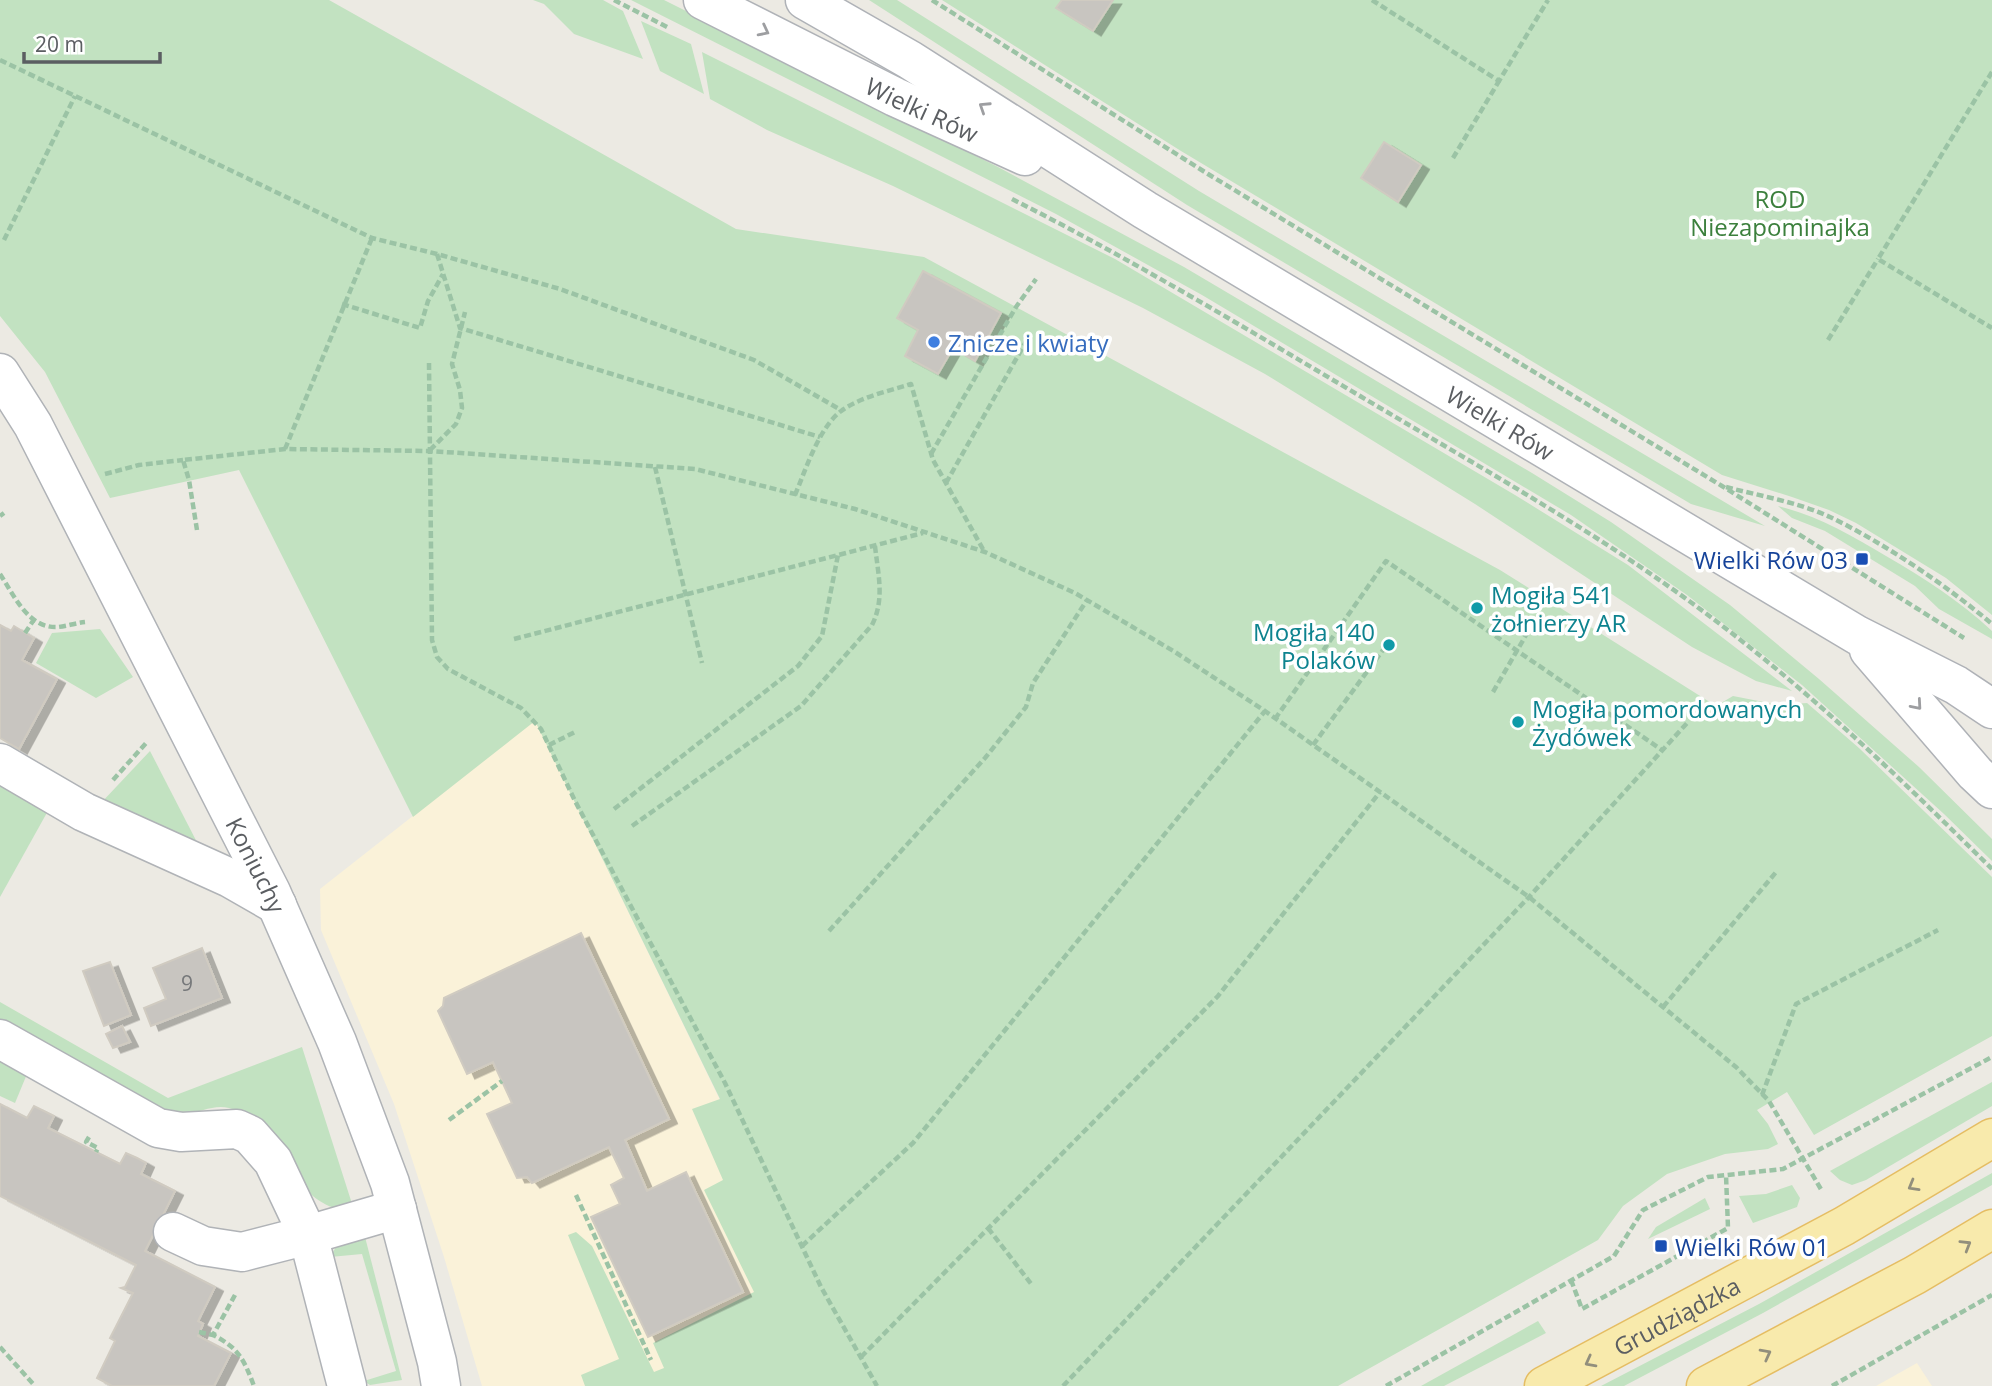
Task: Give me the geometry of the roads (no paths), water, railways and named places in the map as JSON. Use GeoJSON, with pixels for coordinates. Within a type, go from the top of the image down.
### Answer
{"type":"FeatureCollection","features":[{"type":"Feature","properties":{"kind":"main road","name":"Grudziądzka"},"geometry":{"type":"LineString","coordinates":[[1544,1386],[1844,1226],[1992,1138]]}},
{"type":"Feature","properties":{"kind":"main road"},"geometry":{"type":"LineString","coordinates":[[1706,1386],[1915,1275],[1992,1229]]}},
{"type":"Feature","properties":{"kind":"street","name":"Wielki Rów"},"geometry":{"type":"LineString","coordinates":[[703,0],[895,97],[1145,210]]}},
{"type":"Feature","properties":{"kind":"street","name":"Wielki Rów"},"geometry":{"type":"LineString","coordinates":[[805,0],[910,60],[1145,210],[1857,635],[1956,685],[1992,709]]}},
{"type":"Feature","properties":{"kind":"street","name":"Koniuchy"},"geometry":{"type":"LineString","coordinates":[[0,373],[33,425],[277,905],[337,1042],[390,1183],[441,1386]]}},
{"type":"Feature","properties":{"kind":"street","name":"Wielki Rów"},"geometry":{"type":"LineString","coordinates":[[1857,635],[1975,773],[1992,789]]}},
{"type":"Feature","properties":{"kind":"street"},"geometry":{"type":"LineString","coordinates":[[0,763],[84,812],[230,878],[277,905]]}},
{"type":"Feature","properties":{"kind":"street"},"geometry":{"type":"LineString","coordinates":[[0,1039],[158,1128],[181,1132],[237,1129],[250,1135],[273,1161],[308,1235],[347,1386]]}},
{"type":"Feature","properties":{"kind":"street"},"geometry":{"type":"LineString","coordinates":[[173,1232],[202,1246],[242,1252],[397,1209]]}},
{"type":"Feature","properties":{"kind":"place","name":"Znicze i kwiaty"},"geometry":{"type":"Point","coordinates":[934,342]}},
{"type":"Feature","properties":{"kind":"place","name":"Wielki Rów 03"},"geometry":{"type":"Point","coordinates":[1862,559]}},
{"type":"Feature","properties":{"kind":"place","name":"Mogiła 541 żołnierzy AR"},"geometry":{"type":"Point","coordinates":[1477,608]}},
{"type":"Feature","properties":{"kind":"place","name":"Mogiła 140 Polaków"},"geometry":{"type":"Point","coordinates":[1389,645]}},
{"type":"Feature","properties":{"kind":"place","name":"Mogiła pomordowanych Żydówek"},"geometry":{"type":"Point","coordinates":[1518,722]}},
{"type":"Feature","properties":{"kind":"place","name":"Wielki Rów 01"},"geometry":{"type":"Point","coordinates":[1661,1246]}},
{"type":"Feature","properties":{"kind":"park label","name":"ROD Niezapominajka"},"geometry":{"type":"Point","coordinates":[1780,212]}}]}
